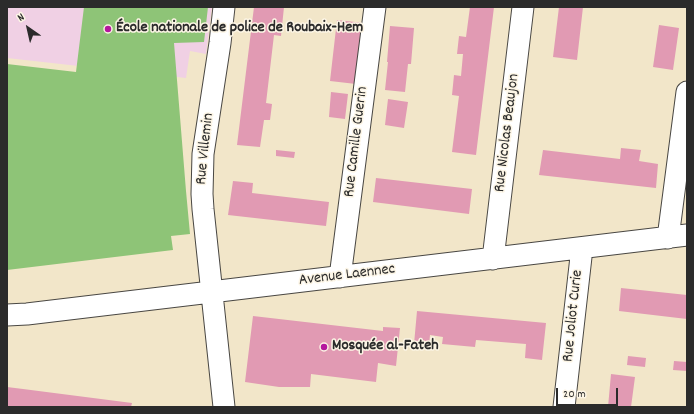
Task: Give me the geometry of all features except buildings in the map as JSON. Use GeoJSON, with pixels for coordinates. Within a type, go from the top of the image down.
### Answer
{"type":"FeatureCollection","features":[{"type":"Feature","properties":{"kind":"street","name":"Rue Villemin"},"geometry":{"type":"LineString","coordinates":[[224,7],[203,154],[202,177],[202,209],[224,407]]}},
{"type":"Feature","properties":{"kind":"street","name":"Rue Camille Guerin"},"geometry":{"type":"LineString","coordinates":[[340,277],[375,7]]}},
{"type":"Feature","properties":{"kind":"street","name":"Rue Nicolas Beaujon"},"geometry":{"type":"LineString","coordinates":[[493,259],[523,7]]}},
{"type":"Feature","properties":{"kind":"street"},"geometry":{"type":"LineString","coordinates":[[678,237],[687,92]]}},
{"type":"Feature","properties":{"kind":"street","name":"Avenue Laennec"},"geometry":{"type":"LineString","coordinates":[[7,315],[27,314],[678,237]]}},
{"type":"Feature","properties":{"kind":"street","name":"Rue Joliot Curie"},"geometry":{"type":"LineString","coordinates":[[564,407],[582,248]]}},
{"type":"Feature","properties":{"kind":"shaded area","name":"École nationale de police de Roubaix-Hem"},"geometry":{"type":"Polygon","coordinates":[[[7,7],[212,7],[206,54],[190,51],[186,78],[7,58],[7,7]]]}},
{"type":"Feature","properties":{"kind":"green space"},"geometry":{"type":"Polygon","coordinates":[[[84,7],[208,7],[204,42],[174,43],[190,234],[171,236],[173,250],[7,270],[7,64],[76,72],[84,7]]]}},
{"type":"Feature","properties":{"kind":"place","name":"École nationale de police de Roubaix-Hem"},"geometry":{"type":"Point","coordinates":[108,29]}},
{"type":"Feature","properties":{"kind":"place","name":"Mosquée al-Fateh"},"geometry":{"type":"Point","coordinates":[324,347]}}]}
